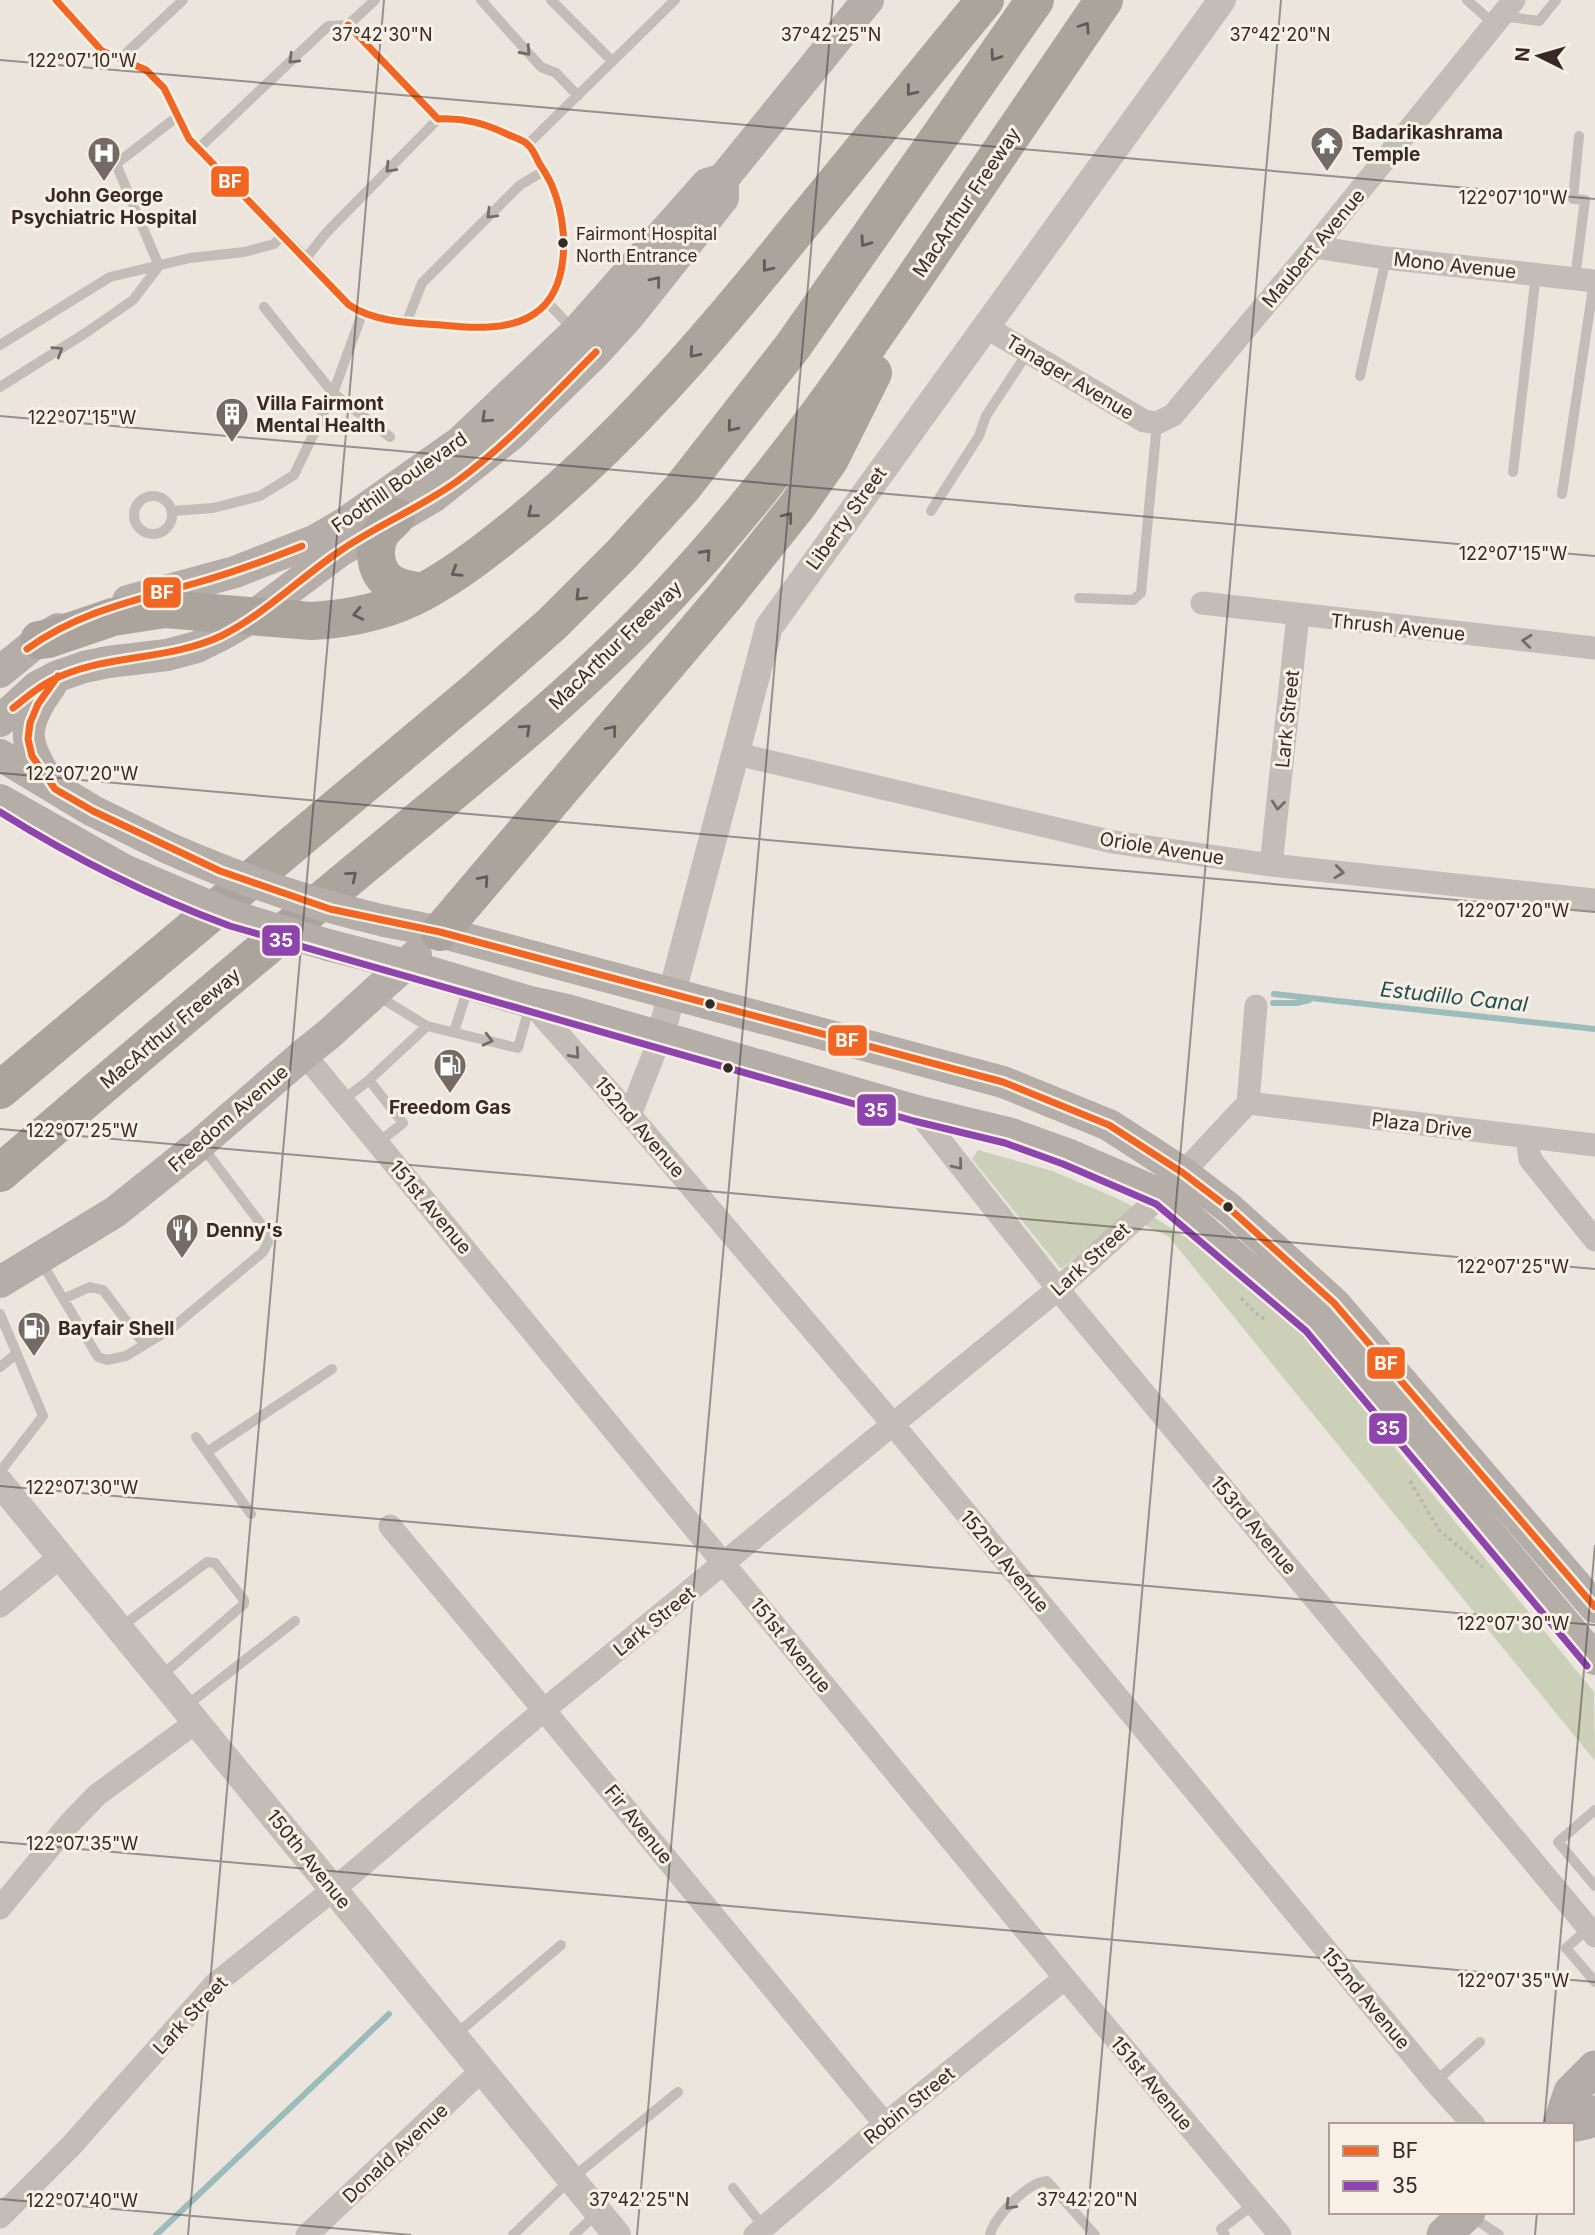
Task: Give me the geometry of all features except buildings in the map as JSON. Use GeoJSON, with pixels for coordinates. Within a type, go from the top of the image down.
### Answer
{"type":"FeatureCollection","features":[{"type":"Feature","properties":{"kind":"highway"},"geometry":{"type":"LineString","coordinates":[[39,640],[113,617],[165,609],[311,621],[336,620],[399,603],[471,563],[543,505],[656,397],[748,291],[985,0]]}},
{"type":"Feature","properties":{"kind":"highway"},"geometry":{"type":"LineString","coordinates":[[0,1090],[478,689],[553,623],[620,556],[682,488],[793,346],[1035,0]]}},
{"type":"Feature","properties":{"kind":"highway","name":"MacArthur Freeway"},"geometry":{"type":"LineString","coordinates":[[0,1172],[518,736],[664,600],[729,529],[843,383],[1104,0]]}},
{"type":"Feature","properties":{"kind":"highway"},"geometry":{"type":"LineString","coordinates":[[440,932],[727,594],[798,505],[830,459],[936,246]]}},
{"type":"Feature","properties":{"kind":"highway"},"geometry":{"type":"LineString","coordinates":[[396,517],[381,534],[376,550],[377,564],[382,576],[392,584],[422,592]]}},
{"type":"Feature","properties":{"kind":"main road","name":"Foothill Boulevard"},"geometry":{"type":"LineString","coordinates":[[0,672],[39,640],[75,620],[109,607],[235,572],[314,541],[345,523],[460,442],[586,342],[628,317],[723,198],[723,179],[868,0]]}},
{"type":"Feature","properties":{"kind":"main road","name":"Foothill Boulevard"},"geometry":{"type":"LineString","coordinates":[[0,721],[37,687],[58,676],[84,667],[167,655],[197,647],[252,617],[340,551],[433,497],[466,473],[512,434],[586,342]]}},
{"type":"Feature","properties":{"kind":"main road"},"geometry":{"type":"LineString","coordinates":[[55,789],[32,757],[28,739],[37,704],[58,676]]}},
{"type":"Feature","properties":{"kind":"main road"},"geometry":{"type":"LineString","coordinates":[[0,755],[117,824],[168,848],[279,892],[330,909],[440,932],[1003,1082],[1109,1125],[1173,1184],[1313,1324],[1595,1659]]}},
{"type":"Feature","properties":{"kind":"main road"},"geometry":{"type":"LineString","coordinates":[[0,800],[124,870],[232,916],[917,1111],[1008,1133],[1067,1154],[1173,1184],[1230,1209],[1334,1303],[1595,1608]]}},
{"type":"Feature","properties":{"kind":"main road","name":"Freedom Avenue"},"geometry":{"type":"LineString","coordinates":[[0,1282],[115,1212],[200,1144],[374,994],[440,932]]}},
{"type":"Feature","properties":{"kind":"main road"},"geometry":{"type":"LineString","coordinates":[[1561,2123],[1571,2092],[1595,2068]]}},
{"type":"Feature","properties":{"kind":"main road"},"geometry":{"type":"LineString","coordinates":[[1574,2125],[1586,2122],[1595,2113]]}},
{"type":"Feature","properties":{"kind":"street","name":"Liberty Street"},"geometry":{"type":"LineString","coordinates":[[631,1115],[660,1038],[769,627],[1222,0]]}},
{"type":"Feature","properties":{"kind":"street","name":"Maubert Avenue"},"geometry":{"type":"LineString","coordinates":[[1157,422],[1173,415],[1314,247],[1503,13]]}},
{"type":"Feature","properties":{"kind":"street","name":"Mono Avenue"},"geometry":{"type":"LineString","coordinates":[[1314,247],[1386,258],[1588,280]]}},
{"type":"Feature","properties":{"kind":"street","name":"Tanager Avenue"},"geometry":{"type":"LineString","coordinates":[[985,326],[1131,415],[1144,421],[1157,422]]}},
{"type":"Feature","properties":{"kind":"street","name":"Thrush Avenue"},"geometry":{"type":"LineString","coordinates":[[1202,603],[1595,649]]}},
{"type":"Feature","properties":{"kind":"street","name":"Lark Street"},"geometry":{"type":"LineString","coordinates":[[1272,865],[1298,615]]}},
{"type":"Feature","properties":{"kind":"street","name":"Oriole Avenue"},"geometry":{"type":"LineString","coordinates":[[737,754],[1113,842],[1272,865],[1595,900]]}},
{"type":"Feature","properties":{"kind":"street","name":"152nd Avenue"},"geometry":{"type":"LineString","coordinates":[[530,1002],[631,1115],[894,1425],[1435,2082],[1472,2123]]}},
{"type":"Feature","properties":{"kind":"street"},"geometry":{"type":"LineString","coordinates":[[1248,1103],[1256,1006]]}},
{"type":"Feature","properties":{"kind":"street","name":"151st Avenue"},"geometry":{"type":"LineString","coordinates":[[304,1054],[1280,2235]]}},
{"type":"Feature","properties":{"kind":"street","name":"Lark Street"},"geometry":{"type":"LineString","coordinates":[[0,2217],[71,2146],[215,1984],[334,1889],[544,1710],[1058,1289],[1173,1184],[1248,1103]]}},
{"type":"Feature","properties":{"kind":"street","name":"Plaza Drive"},"geometry":{"type":"LineString","coordinates":[[1248,1103],[1595,1145]]}},
{"type":"Feature","properties":{"kind":"street","name":"153rd Avenue"},"geometry":{"type":"LineString","coordinates":[[917,1111],[1058,1289],[1592,1932]]}},
{"type":"Feature","properties":{"kind":"street"},"geometry":{"type":"LineString","coordinates":[[1527,1138],[1530,1159],[1595,1240]]}},
{"type":"Feature","properties":{"kind":"street","name":"150th Avenue"},"geometry":{"type":"LineString","coordinates":[[0,1483],[617,2235]]}},
{"type":"Feature","properties":{"kind":"street","name":"Fir Avenue"},"geometry":{"type":"LineString","coordinates":[[390,1526],[885,2124]]}},
{"type":"Feature","properties":{"kind":"street"},"geometry":{"type":"LineString","coordinates":[[0,1606],[60,1557]]}},
{"type":"Feature","properties":{"kind":"street"},"geometry":{"type":"LineString","coordinates":[[0,1909],[69,1824],[97,1795],[190,1715]]}},
{"type":"Feature","properties":{"kind":"street","name":"Robin Street"},"geometry":{"type":"LineString","coordinates":[[760,2231],[885,2124],[1065,1978]]}},
{"type":"Feature","properties":{"kind":"street","name":"Donald Avenue"},"geometry":{"type":"LineString","coordinates":[[307,2235],[482,2070]]}},
{"type":"Feature","properties":{"kind":"lane"},"geometry":{"type":"LineString","coordinates":[[56,0],[102,51],[146,71],[164,88],[189,139],[349,305],[362,314],[471,327],[495,327],[517,322],[535,314],[547,302],[558,280],[564,258],[562,226],[555,191],[528,144],[469,118],[438,119],[326,233],[306,258]]}},
{"type":"Feature","properties":{"kind":"lane"},"geometry":{"type":"LineString","coordinates":[[121,58],[183,0]]}},
{"type":"Feature","properties":{"kind":"lane"},"geometry":{"type":"LineString","coordinates":[[199,148],[328,26],[348,25],[375,0]]}},
{"type":"Feature","properties":{"kind":"lane"},"geometry":{"type":"LineString","coordinates":[[481,0],[541,68],[556,73],[578,96]]}},
{"type":"Feature","properties":{"kind":"lane"},"geometry":{"type":"LineString","coordinates":[[551,0],[612,61]]}},
{"type":"Feature","properties":{"kind":"lane"},"geometry":{"type":"LineString","coordinates":[[528,144],[675,0]]}},
{"type":"Feature","properties":{"kind":"lane"},"geometry":{"type":"LineString","coordinates":[[1467,0],[1503,13],[1539,21],[1556,0]]}},
{"type":"Feature","properties":{"kind":"lane"},"geometry":{"type":"LineString","coordinates":[[348,25],[438,119]]}},
{"type":"Feature","properties":{"kind":"lane"},"geometry":{"type":"LineString","coordinates":[[159,266],[117,164],[178,116]]}},
{"type":"Feature","properties":{"kind":"lane"},"geometry":{"type":"LineString","coordinates":[[1562,494],[1588,280],[1585,200],[1573,199],[1579,136]]}},
{"type":"Feature","properties":{"kind":"lane"},"geometry":{"type":"LineString","coordinates":[[407,321],[422,283],[520,185],[544,172]]}},
{"type":"Feature","properties":{"kind":"lane"},"geometry":{"type":"LineString","coordinates":[[0,345],[110,277],[190,258],[244,252],[274,244],[282,235]]}},
{"type":"Feature","properties":{"kind":"lane"},"geometry":{"type":"LineString","coordinates":[[1360,376],[1386,258]]}},
{"type":"Feature","properties":{"kind":"lane"},"geometry":{"type":"LineString","coordinates":[[0,387],[133,300],[159,266]]}},
{"type":"Feature","properties":{"kind":"lane"},"geometry":{"type":"LineString","coordinates":[[1513,472],[1536,274]]}},
{"type":"Feature","properties":{"kind":"lane"},"geometry":{"type":"LineString","coordinates":[[547,302],[586,342]]}},
{"type":"Feature","properties":{"kind":"lane"},"geometry":{"type":"LineString","coordinates":[[264,307],[333,393],[390,437]]}},
{"type":"Feature","properties":{"kind":"lane"},"geometry":{"type":"LineString","coordinates":[[173,511],[213,508],[260,496],[294,475],[333,393],[362,314]]}},
{"type":"Feature","properties":{"kind":"lane"},"geometry":{"type":"LineString","coordinates":[[931,511],[979,436],[986,416],[1028,352]]}},
{"type":"Feature","properties":{"kind":"lane"},"geometry":{"type":"LineString","coordinates":[[1079,598],[1133,600],[1141,593],[1157,422]]}},
{"type":"Feature","properties":{"kind":"lane"},"geometry":{"type":"LineString","coordinates":[[454,1032],[469,984]]}},
{"type":"Feature","properties":{"kind":"lane"},"geometry":{"type":"LineString","coordinates":[[374,994],[427,1026],[518,1048],[530,1002]]}},
{"type":"Feature","properties":{"kind":"lane"},"geometry":{"type":"LineString","coordinates":[[342,1101],[369,1080],[427,1026]]}},
{"type":"Feature","properties":{"kind":"lane"},"geometry":{"type":"LineString","coordinates":[[369,1080],[404,1124],[377,1143]]}},
{"type":"Feature","properties":{"kind":"lane"},"geometry":{"type":"LineString","coordinates":[[38,1258],[98,1357],[107,1360],[126,1356],[172,1328],[263,1252],[268,1242],[264,1228],[200,1144]]}},
{"type":"Feature","properties":{"kind":"lane"},"geometry":{"type":"LineString","coordinates":[[63,1299],[90,1287],[103,1290],[144,1344]]}},
{"type":"Feature","properties":{"kind":"lane"},"geometry":{"type":"LineString","coordinates":[[0,1314],[43,1416],[0,1472]]}},
{"type":"Feature","properties":{"kind":"lane"},"geometry":{"type":"LineString","coordinates":[[0,1367],[16,1354]]}},
{"type":"Feature","properties":{"kind":"lane"},"geometry":{"type":"LineString","coordinates":[[207,1452],[332,1369]]}},
{"type":"Feature","properties":{"kind":"lane"},"geometry":{"type":"LineString","coordinates":[[196,1437],[251,1514]]}},
{"type":"Feature","properties":{"kind":"lane"},"geometry":{"type":"LineString","coordinates":[[118,1629],[207,1562],[215,1563],[244,1600],[244,1604],[159,1677]]}},
{"type":"Feature","properties":{"kind":"lane"},"geometry":{"type":"LineString","coordinates":[[190,1715],[295,1621]]}},
{"type":"Feature","properties":{"kind":"lane"},"geometry":{"type":"LineString","coordinates":[[1595,1811],[1558,1842],[1595,1886]]}},
{"type":"Feature","properties":{"kind":"lane"},"geometry":{"type":"LineString","coordinates":[[1592,1932],[1566,1948],[1595,1982]]}},
{"type":"Feature","properties":{"kind":"lane"},"geometry":{"type":"LineString","coordinates":[[454,2036],[561,1945]]}},
{"type":"Feature","properties":{"kind":"lane"},"geometry":{"type":"LineString","coordinates":[[1435,2082],[1480,2042]]}},
{"type":"Feature","properties":{"kind":"lane"},"geometry":{"type":"LineString","coordinates":[[513,2235],[571,2179],[678,2092]]}},
{"type":"Feature","properties":{"kind":"lane"},"geometry":{"type":"LineString","coordinates":[[990,2235],[998,2218],[1018,2197],[1036,2183],[1047,2181],[1095,2235]]}},
{"type":"Feature","properties":{"kind":"lane"},"geometry":{"type":"LineString","coordinates":[[733,2188],[760,2231]]}},
{"type":"Feature","properties":{"kind":"lane"},"geometry":{"type":"LineString","coordinates":[[1225,2235],[1221,2229],[1254,2204]]}},
{"type":"Feature","properties":{"kind":"lane"},"geometry":{"type":"LineString","coordinates":[[574,2235],[598,2212]]}},
{"type":"Feature","properties":{"kind":"lane"},"geometry":{"type":"LineString","coordinates":[[1460,2220],[1499,2235]]}},
{"type":"Feature","properties":{"kind":"green space"},"geometry":{"type":"Polygon","coordinates":[[[978,1150],[1052,1171],[1149,1214],[1210,1253],[1302,1334],[1594,1692],[1595,1761],[1169,1237],[1126,1216],[1061,1269],[972,1159],[978,1150]]]}},
{"type":"Feature","properties":{"kind":"waterway","name":"Estudillo Canal"},"geometry":{"type":"LineString","coordinates":[[1274,994],[1595,1029]]}},
{"type":"Feature","properties":{"kind":"waterway","name":"Estudillo Canal"},"geometry":{"type":"LineString","coordinates":[[1273,1003],[1309,1000]]}},
{"type":"Feature","properties":{"kind":"waterway"},"geometry":{"type":"LineString","coordinates":[[156,2235],[389,2014]]}},
{"type":"Feature","properties":{"kind":"transit line","name":"BF"},"geometry":{"type":"LineString","coordinates":[[56,0],[102,51],[146,70],[164,88],[189,139],[349,305],[359,311],[393,321],[464,327],[501,326],[534,314],[555,290],[560,274],[564,239],[553,187],[533,151],[522,140],[483,125],[466,120],[438,119],[348,25]]}},
{"type":"Feature","properties":{"kind":"transit line","name":"BF"},"geometry":{"type":"LineString","coordinates":[[13,708],[48,682],[80,669],[202,644],[236,628],[337,553],[442,492],[475,468],[596,352]]}},
{"type":"Feature","properties":{"kind":"transit line","name":"BF"},"geometry":{"type":"LineString","coordinates":[[27,649],[46,636],[87,616],[223,575],[302,546]]}},
{"type":"Feature","properties":{"kind":"transit line","name":"BF"},"geometry":{"type":"LineString","coordinates":[[58,676],[38,704],[30,723],[28,739],[32,756],[55,789],[93,811],[220,871],[330,909],[440,932],[1003,1082],[1109,1125],[1183,1173],[1230,1209],[1334,1303],[1595,1607]]}},
{"type":"Feature","properties":{"kind":"transit line","name":"35"},"geometry":{"type":"LineString","coordinates":[[0,812],[112,875],[230,926],[914,1121],[1005,1143],[1063,1164],[1156,1204],[1306,1331],[1587,1666]]}},
{"type":"Feature","properties":{"kind":"place","name":"Badarikashrama Temple"},"geometry":{"type":"Point","coordinates":[1327,173]}},
{"type":"Feature","properties":{"kind":"place","name":"John George Psychiatric Hospital"},"geometry":{"type":"Point","coordinates":[104,183]}},
{"type":"Feature","properties":{"kind":"place","name":"Fairmont Hospital North Entrance"},"geometry":{"type":"Point","coordinates":[563,243]}},
{"type":"Feature","properties":{"kind":"place","name":"Villa Fairmont Mental Health"},"geometry":{"type":"Point","coordinates":[232,444]}},
{"type":"Feature","properties":{"kind":"place","name":"Freedom Gas"},"geometry":{"type":"Point","coordinates":[450,1095]}},
{"type":"Feature","properties":{"kind":"place","name":"Denny's"},"geometry":{"type":"Point","coordinates":[182,1260]}},
{"type":"Feature","properties":{"kind":"place","name":"Bayfair Shell"},"geometry":{"type":"Point","coordinates":[34,1358]}}]}
